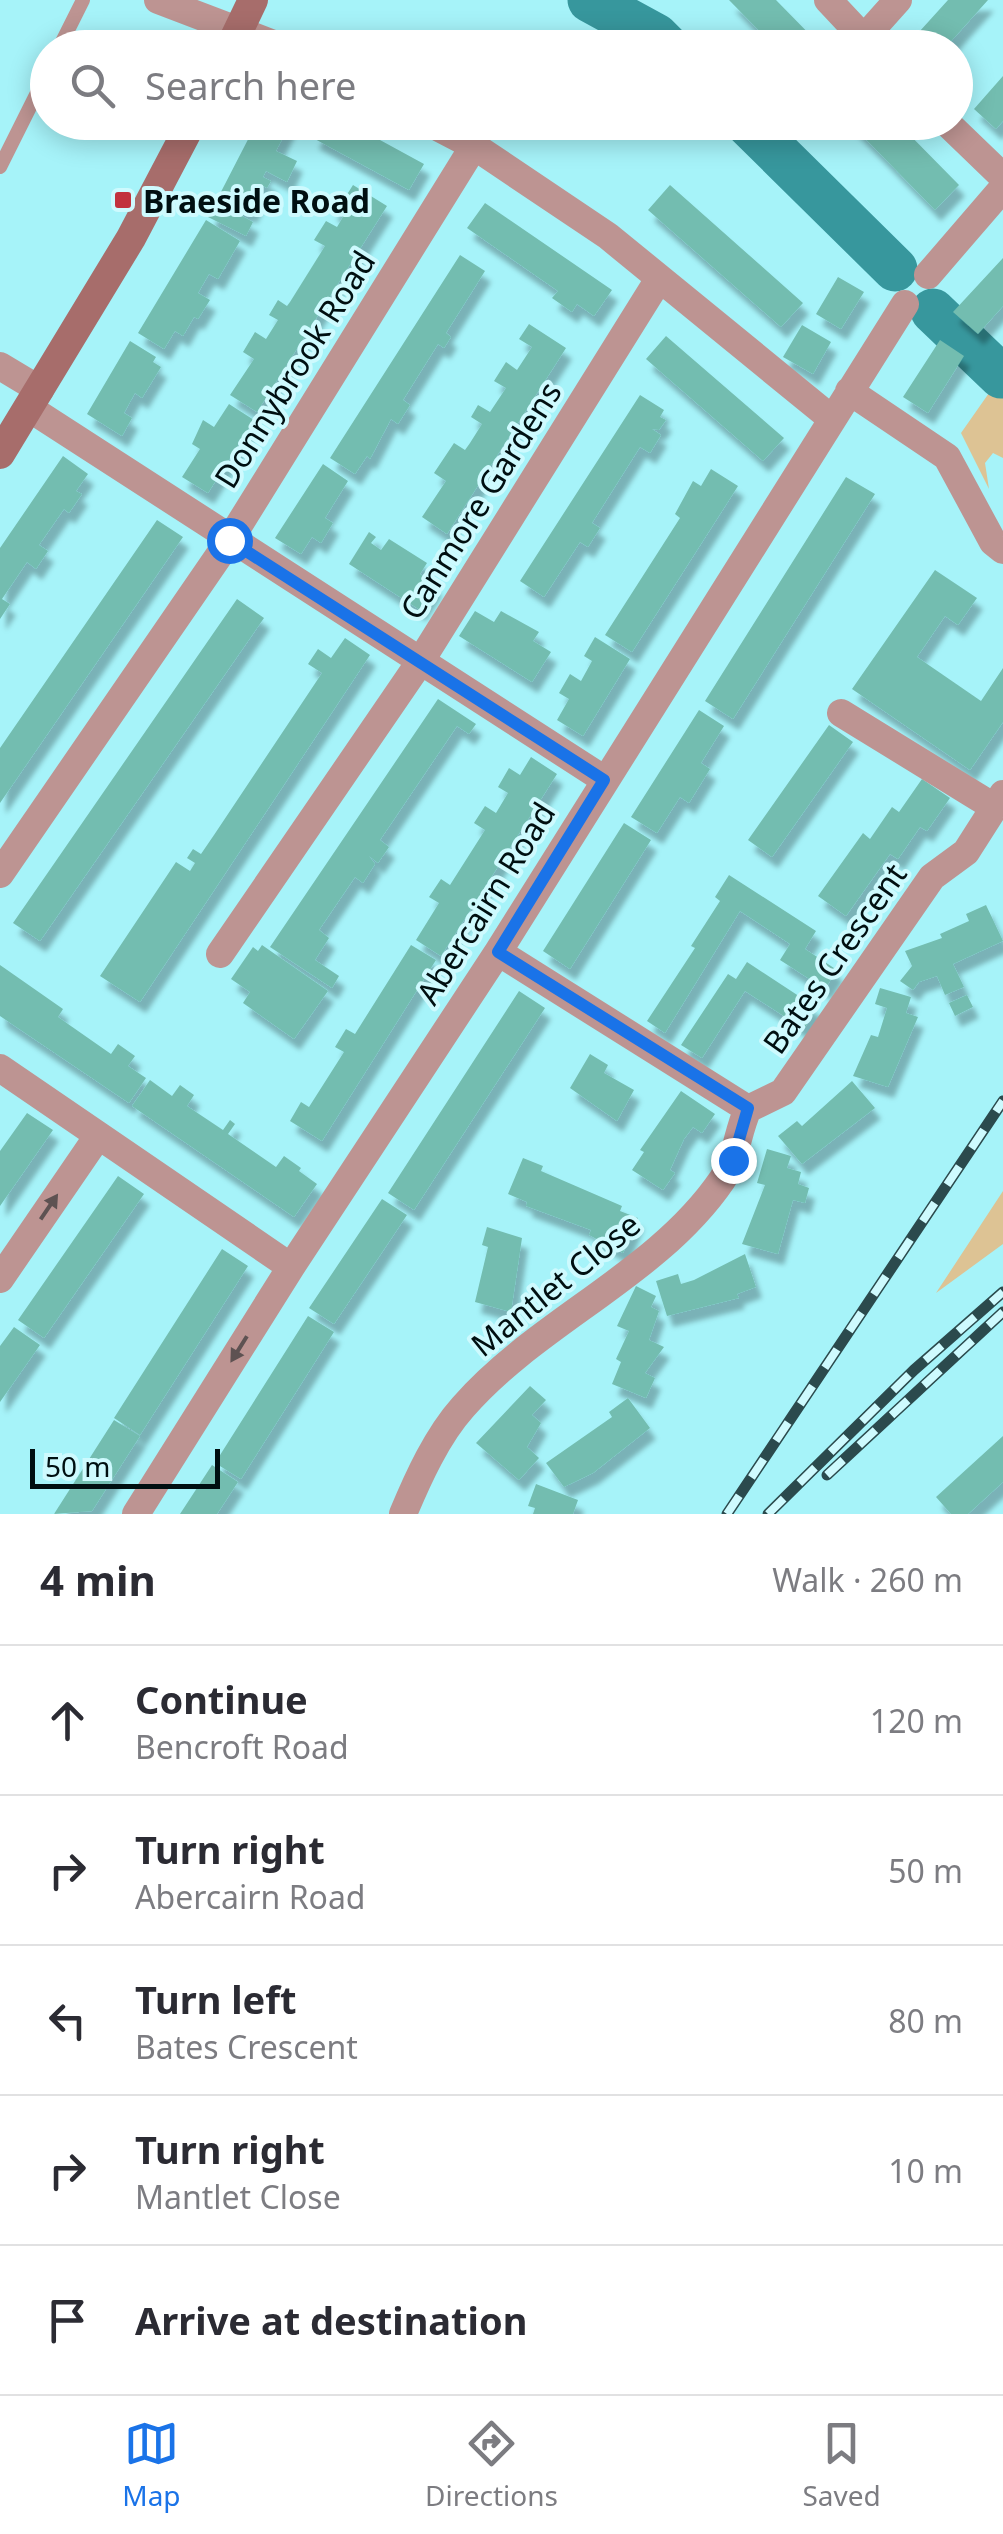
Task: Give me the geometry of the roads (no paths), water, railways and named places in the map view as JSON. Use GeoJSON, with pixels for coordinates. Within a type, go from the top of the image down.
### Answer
{"type":"FeatureCollection","features":[{"type":"Feature","properties":{"kind":"main road"},"geometry":{"type":"LineString","coordinates":[[0,454],[131,238],[183,140]]}},
{"type":"Feature","properties":{"kind":"street"},"geometry":{"type":"LineString","coordinates":[[158,0],[241,25]]}},
{"type":"Feature","properties":{"kind":"street"},"geometry":{"type":"LineString","coordinates":[[828,0],[857,30]]}},
{"type":"Feature","properties":{"kind":"street"},"geometry":{"type":"LineString","coordinates":[[878,30],[898,0]]}},
{"type":"Feature","properties":{"kind":"street"},"geometry":{"type":"LineString","coordinates":[[462,140],[608,236],[832,418]]}},
{"type":"Feature","properties":{"kind":"street"},"geometry":{"type":"LineString","coordinates":[[964,140],[1003,178]]}},
{"type":"Feature","properties":{"kind":"street","name":"Donnybrook Road"},"geometry":{"type":"LineString","coordinates":[[0,874],[229,540],[474,146]]}},
{"type":"Feature","properties":{"kind":"street","name":"Abercairn Road"},"geometry":{"type":"LineString","coordinates":[[928,275],[1003,188]]}},
{"type":"Feature","properties":{"kind":"street","name":"Canmore Gardens"},"geometry":{"type":"LineString","coordinates":[[220,954],[420,662],[659,278]]}},
{"type":"Feature","properties":{"kind":"street","name":"Abercairn Road"},"geometry":{"type":"LineString","coordinates":[[136,1514],[291,1267],[498,952],[905,304]]}},
{"type":"Feature","properties":{"kind":"street"},"geometry":{"type":"LineString","coordinates":[[0,366],[35,399],[229,540],[604,780]]}},
{"type":"Feature","properties":{"kind":"street"},"geometry":{"type":"LineString","coordinates":[[849,391],[947,457],[993,542],[1003,550]]}},
{"type":"Feature","properties":{"kind":"street"},"geometry":{"type":"LineString","coordinates":[[841,713],[999,801]]}},
{"type":"Feature","properties":{"kind":"street","name":"Bates Crescent"},"geometry":{"type":"LineString","coordinates":[[748,1108],[783,1092],[932,878],[966,852],[999,801]]}},
{"type":"Feature","properties":{"kind":"street"},"geometry":{"type":"LineString","coordinates":[[498,952],[748,1108]]}},
{"type":"Feature","properties":{"kind":"street"},"geometry":{"type":"LineString","coordinates":[[0,1068],[291,1267]]}},
{"type":"Feature","properties":{"kind":"street","name":"Mantlet Close"},"geometry":{"type":"LineString","coordinates":[[404,1514],[414,1487],[463,1406],[567,1316],[657,1249],[720,1182],[733,1160],[748,1108]]}},
{"type":"Feature","properties":{"kind":"street"},"geometry":{"type":"LineString","coordinates":[[0,1279],[98,1136]]}},
{"type":"Feature","properties":{"kind":"lane"},"geometry":{"type":"LineString","coordinates":[[68,30],[82,0]]}},
{"type":"Feature","properties":{"kind":"lane"},"geometry":{"type":"LineString","coordinates":[[0,168],[30,107]]}},
{"type":"Feature","properties":{"kind":"lane","name":"Abercairn Road"},"geometry":{"type":"LineString","coordinates":[[905,304],[928,275]]}},
{"type":"Feature","properties":{"kind":"waterway"},"geometry":{"type":"LineString","coordinates":[[590,0],[645,30]]}},
{"type":"Feature","properties":{"kind":"waterway"},"geometry":{"type":"LineString","coordinates":[[764,140],[895,269]]}},
{"type":"Feature","properties":{"kind":"waterway"},"geometry":{"type":"LineString","coordinates":[[933,311],[1001,376]]}},
{"type":"Feature","properties":{"kind":"railway"},"geometry":{"type":"LineString","coordinates":[[727,1514],[1003,1101]]}},
{"type":"Feature","properties":{"kind":"railway"},"geometry":{"type":"LineString","coordinates":[[768,1514],[914,1370],[1003,1292]]}},
{"type":"Feature","properties":{"kind":"railway"},"geometry":{"type":"LineString","coordinates":[[827,1475],[1003,1312]]}},
{"type":"Feature","properties":{"kind":"place","name":"Braeside Road"},"geometry":{"type":"Point","coordinates":[123,200]}}]}
